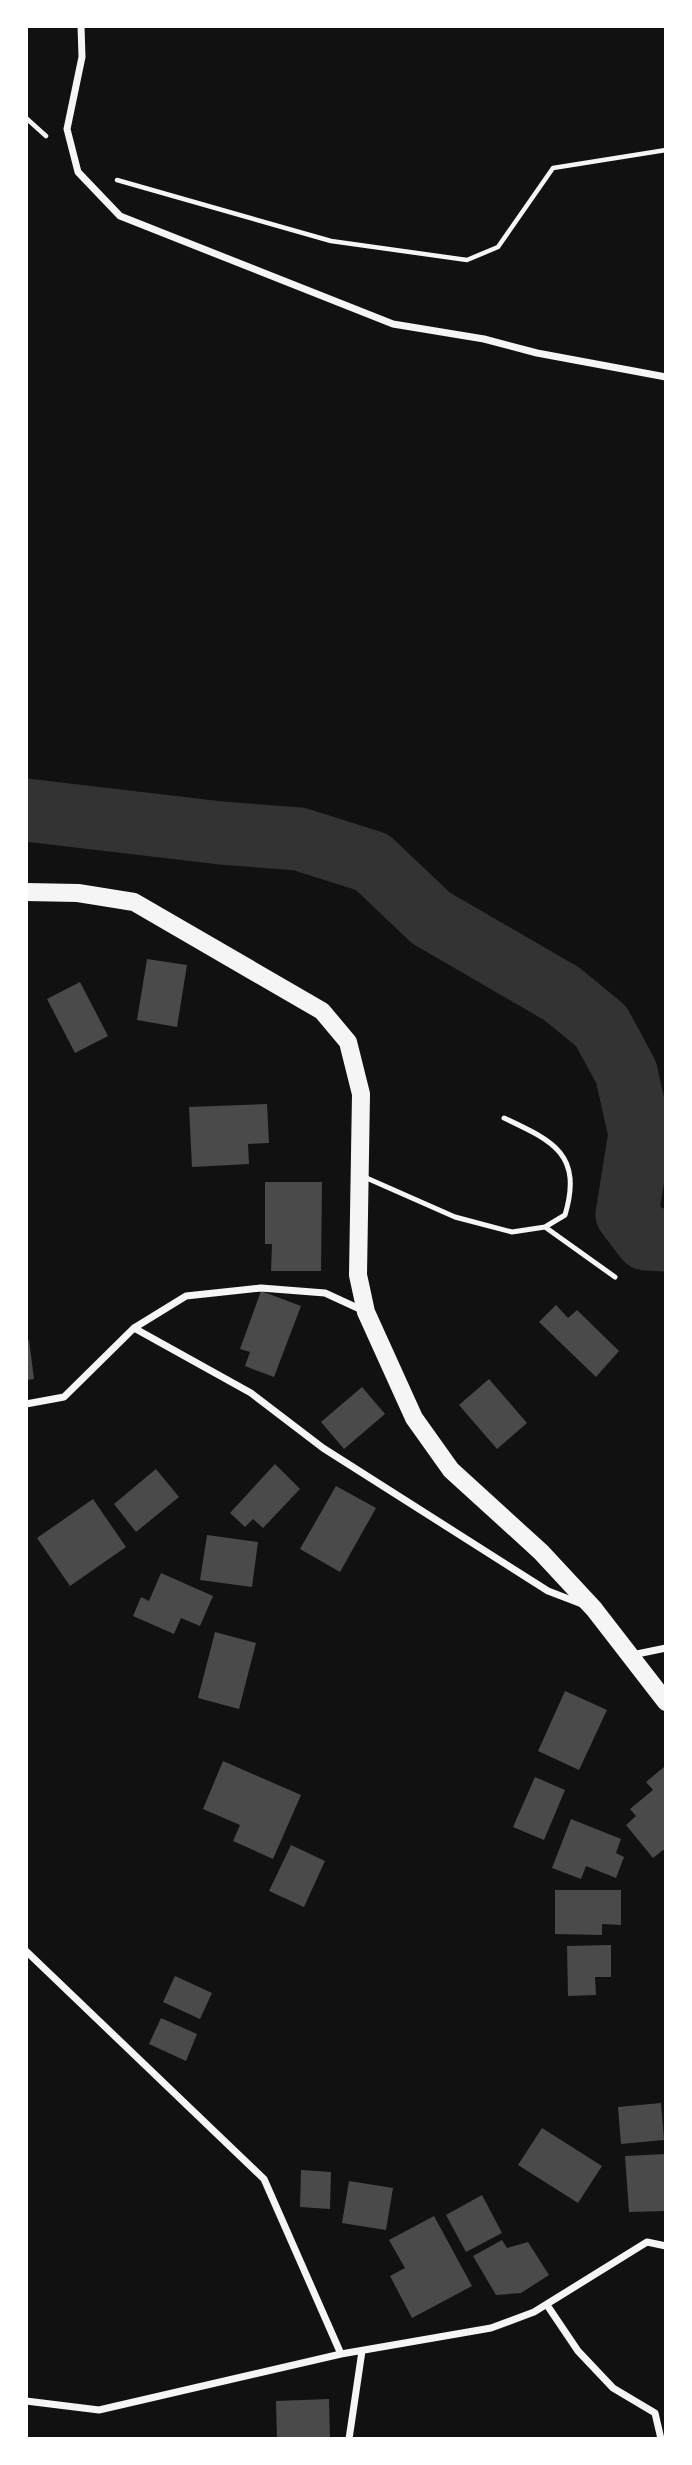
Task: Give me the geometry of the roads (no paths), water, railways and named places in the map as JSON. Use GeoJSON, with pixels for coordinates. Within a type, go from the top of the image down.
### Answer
{"type":"FeatureCollection","features":[{"type":"Feature","properties":{"kind":"main road"},"geometry":{"type":"LineString","coordinates":[[26,892],[78,893],[134,902],[322,1011],[348,1042],[361,1094],[358,1275],[366,1312],[414,1418],[451,1469],[541,1552],[594,1609],[666,1702]]}},
{"type":"Feature","properties":{"kind":"street"},"geometry":{"type":"LineString","coordinates":[[81,26],[82,57],[67,129],[78,172],[120,216],[393,324],[484,339],[537,353],[666,377]]}},
{"type":"Feature","properties":{"kind":"street"},"geometry":{"type":"LineString","coordinates":[[26,1404],[64,1397],[134,1328],[186,1296],[261,1288],[325,1293],[366,1312]]}},
{"type":"Feature","properties":{"kind":"street"},"geometry":{"type":"LineString","coordinates":[[134,1328],[251,1393],[323,1448],[548,1591],[594,1609]]}},
{"type":"Feature","properties":{"kind":"street"},"geometry":{"type":"LineString","coordinates":[[631,1656],[666,1648]]}},
{"type":"Feature","properties":{"kind":"street"},"geometry":{"type":"LineString","coordinates":[[26,1951],[264,2179],[341,2354]]}},
{"type":"Feature","properties":{"kind":"street"},"geometry":{"type":"LineString","coordinates":[[26,2401],[99,2410],[341,2354],[491,2329],[547,2305],[647,2242],[666,2246]]}},
{"type":"Feature","properties":{"kind":"street"},"geometry":{"type":"LineString","coordinates":[[547,2305],[578,2351],[613,2388],[655,2413],[661,2439]]}},
{"type":"Feature","properties":{"kind":"street"},"geometry":{"type":"LineString","coordinates":[[349,2439],[362,2351]]}},
{"type":"Feature","properties":{"kind":"lane"},"geometry":{"type":"LineString","coordinates":[[359,1174],[456,1217],[512,1232],[545,1227],[565,1215],[570,1199],[568,1168],[560,1149],[539,1134],[504,1118]]}},
{"type":"Feature","properties":{"kind":"lane"},"geometry":{"type":"LineString","coordinates":[[545,1227],[615,1277]]}},
{"type":"Feature","properties":{"kind":"waterway"},"geometry":{"type":"LineString","coordinates":[[26,810],[221,833],[299,839],[372,862],[431,918],[562,994],[601,1026],[626,1072],[640,1134],[627,1214],[646,1239],[666,1240]]}}]}
